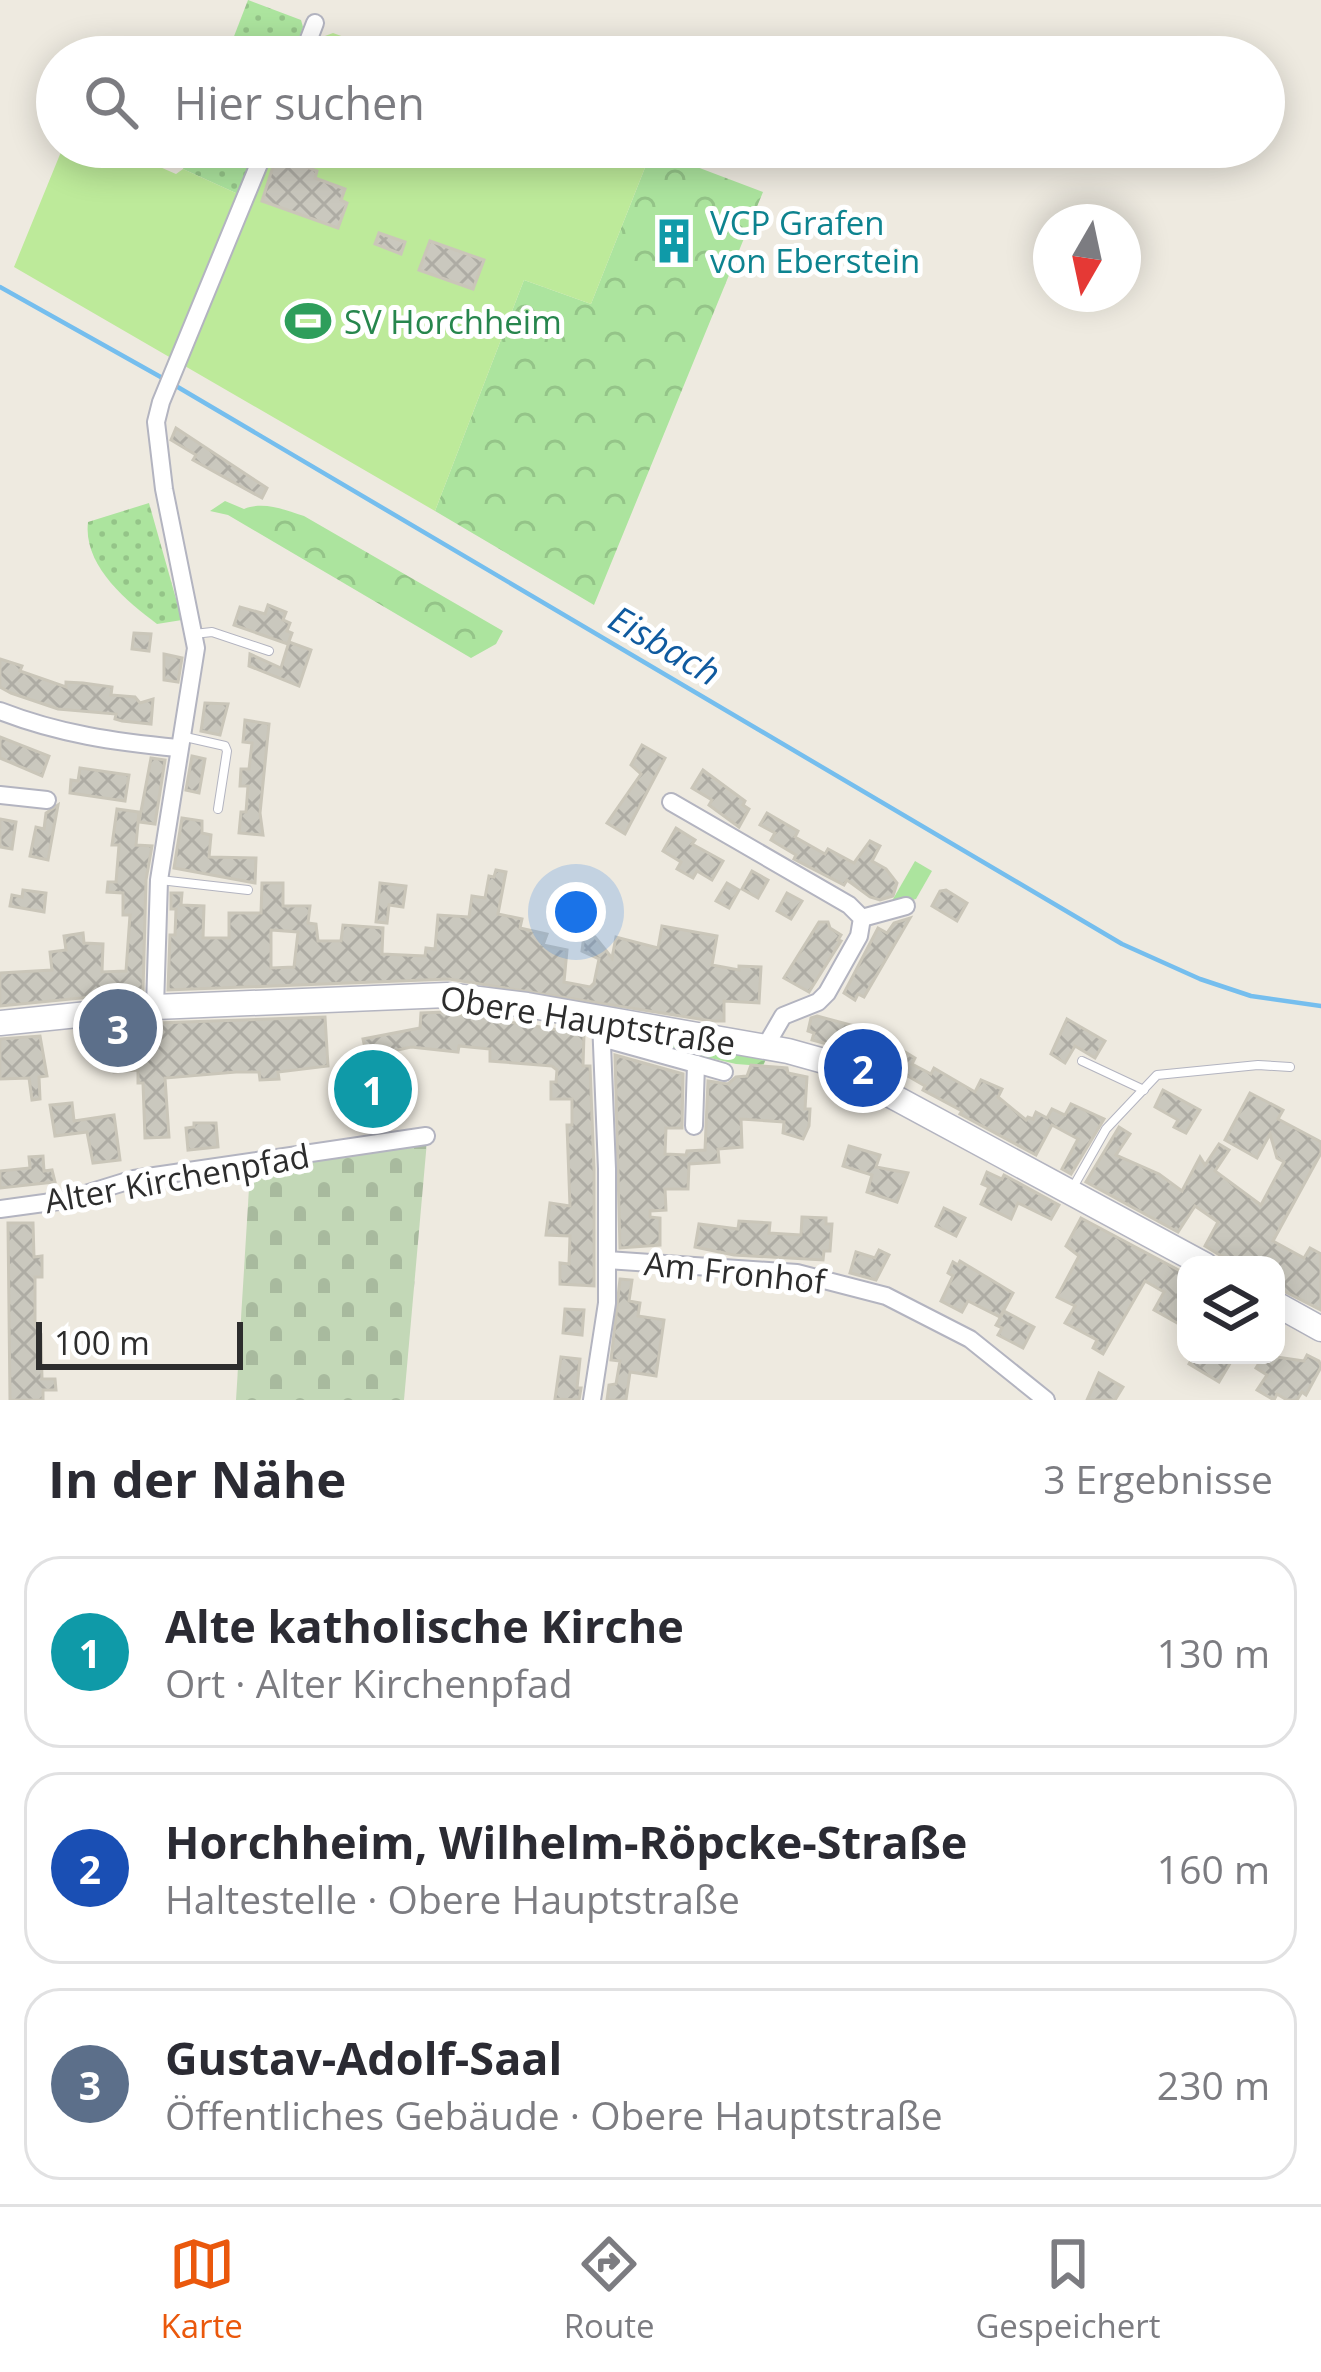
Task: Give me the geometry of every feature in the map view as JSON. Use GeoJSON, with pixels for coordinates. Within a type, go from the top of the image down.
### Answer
{"type":"FeatureCollection","features":[{"type":"Feature","properties":{"kind":"main road","name":"Obere Hauptstraße"},"geometry":{"type":"LineString","coordinates":[[0,1024],[155,1007],[507,1002],[601,1029],[765,1047],[832,1063],[1189,1256]]}},
{"type":"Feature","properties":{"kind":"main road"},"geometry":{"type":"LineString","coordinates":[[1285,1309],[1321,1329]]}},
{"type":"Feature","properties":{"kind":"street"},"geometry":{"type":"LineString","coordinates":[[310,36],[315,22]]}},
{"type":"Feature","properties":{"kind":"street"},"geometry":{"type":"LineString","coordinates":[[155,1007],[159,880],[196,648],[164,489],[157,422],[161,402],[257,168]]}},
{"type":"Feature","properties":{"kind":"street"},"geometry":{"type":"LineString","coordinates":[[0,711],[92,740],[179,742]]}},
{"type":"Feature","properties":{"kind":"street"},"geometry":{"type":"LineString","coordinates":[[0,794],[47,800]]}},
{"type":"Feature","properties":{"kind":"street"},"geometry":{"type":"LineString","coordinates":[[671,802],[849,905],[862,918]]}},
{"type":"Feature","properties":{"kind":"street"},"geometry":{"type":"LineString","coordinates":[[862,918],[906,906]]}},
{"type":"Feature","properties":{"kind":"street"},"geometry":{"type":"LineString","coordinates":[[765,1047],[783,1016],[818,1002],[826,992],[859,936],[862,918]]}},
{"type":"Feature","properties":{"kind":"street"},"geometry":{"type":"LineString","coordinates":[[592,1400],[607,1303],[601,1029]]}},
{"type":"Feature","properties":{"kind":"street","name":"Obere Hauptstraße"},"geometry":{"type":"LineString","coordinates":[[601,1029],[724,1072]]}},
{"type":"Feature","properties":{"kind":"street","name":"Obere Hauptstraße"},"geometry":{"type":"LineString","coordinates":[[694,1126],[696,1064]]}},
{"type":"Feature","properties":{"kind":"street","name":"Alter Kirchenpfad"},"geometry":{"type":"LineString","coordinates":[[0,1208],[66,1200],[134,1180],[426,1136]]}},
{"type":"Feature","properties":{"kind":"street","name":"Am Fronhof"},"geometry":{"type":"LineString","coordinates":[[607,1260],[797,1273],[886,1297],[970,1339],[1046,1400]]}},
{"type":"Feature","properties":{"kind":"lane"},"geometry":{"type":"LineString","coordinates":[[193,634],[212,632],[269,651]]}},
{"type":"Feature","properties":{"kind":"lane"},"geometry":{"type":"LineString","coordinates":[[179,742],[225,746],[218,809]]}},
{"type":"Feature","properties":{"kind":"lane"},"geometry":{"type":"LineString","coordinates":[[159,880],[248,890]]}},
{"type":"Feature","properties":{"kind":"lane"},"geometry":{"type":"LineString","coordinates":[[1082,1061],[1144,1090]]}},
{"type":"Feature","properties":{"kind":"lane"},"geometry":{"type":"LineString","coordinates":[[1071,1191],[1106,1129],[1156,1075],[1290,1067]]}},
{"type":"Feature","properties":{"kind":"green space"},"geometry":{"type":"Polygon","coordinates":[[[248,0],[301,20],[303,27],[300,36],[234,36],[248,0]]]}},
{"type":"Feature","properties":{"kind":"green space","name":"SV Horchheim"},"geometry":{"type":"Polygon","coordinates":[[[54,168],[162,168],[176,174],[183,169],[238,194],[267,168],[645,168],[591,304],[524,280],[435,511],[14,267],[54,168]]]}},
{"type":"Feature","properties":{"kind":"green space"},"geometry":{"type":"Polygon","coordinates":[[[183,168],[248,168],[238,194],[183,168]]]}},
{"type":"Feature","properties":{"kind":"green space"},"geometry":{"type":"Polygon","coordinates":[[[645,168],[700,168],[763,192],[594,605],[435,511],[524,280],[591,304],[645,168]]]}},
{"type":"Feature","properties":{"kind":"green space"},"geometry":{"type":"Polygon","coordinates":[[[225,501],[244,509],[267,506],[304,516],[503,631],[496,644],[471,658],[228,515],[210,511],[225,501]]]}},
{"type":"Feature","properties":{"kind":"green space"},"geometry":{"type":"Polygon","coordinates":[[[149,503],[182,620],[157,624],[120,593],[92,553],[88,522],[149,503]]]}},
{"type":"Feature","properties":{"kind":"green space"},"geometry":{"type":"Polygon","coordinates":[[[915,861],[932,871],[916,899],[889,906],[915,861]]]}},
{"type":"Feature","properties":{"kind":"green space"},"geometry":{"type":"Polygon","coordinates":[[[616,1036],[766,1059],[763,1066],[736,1064],[616,1036]]]}},
{"type":"Feature","properties":{"kind":"green space"},"geometry":{"type":"Polygon","coordinates":[[[427,1141],[404,1400],[236,1400],[250,1172],[427,1141]]]}},
{"type":"Feature","properties":{"kind":"building"},"geometry":{"type":"Polygon","coordinates":[[[273,168],[310,168],[317,171],[315,178],[345,189],[341,200],[347,203],[338,228],[262,201],[273,168]]]}},
{"type":"Feature","properties":{"kind":"building","name":"VCP Grafen von Eberstein"},"geometry":{"type":"Polygon","coordinates":[[[668,228],[687,236],[679,253],[661,245],[668,228]]]}},
{"type":"Feature","properties":{"kind":"building"},"geometry":{"type":"Polygon","coordinates":[[[379,233],[405,242],[401,254],[375,244],[379,233]]]}},
{"type":"Feature","properties":{"kind":"building"},"geometry":{"type":"Polygon","coordinates":[[[430,241],[484,260],[473,289],[419,270],[430,241]]]}},
{"type":"Feature","properties":{"kind":"building"},"geometry":{"type":"Polygon","coordinates":[[[176,428],[267,488],[262,498],[193,460],[196,455],[171,440],[176,428]]]}},
{"type":"Feature","properties":{"kind":"building"},"geometry":{"type":"Polygon","coordinates":[[[268,605],[286,612],[283,620],[290,623],[287,631],[292,633],[288,644],[234,625],[240,607],[265,614],[268,605]]]}},
{"type":"Feature","properties":{"kind":"building"},"geometry":{"type":"Polygon","coordinates":[[[134,633],[151,634],[149,651],[132,649],[134,633]]]}},
{"type":"Feature","properties":{"kind":"building"},"geometry":{"type":"Polygon","coordinates":[[[289,642],[311,650],[299,686],[249,666],[250,654],[281,668],[289,642]]]}},
{"type":"Feature","properties":{"kind":"building"},"geometry":{"type":"Polygon","coordinates":[[[164,654],[182,658],[178,682],[164,680],[164,654]]]}},
{"type":"Feature","properties":{"kind":"building"},"geometry":{"type":"Polygon","coordinates":[[[0,659],[66,687],[66,682],[112,687],[111,695],[135,697],[140,703],[153,699],[151,724],[115,719],[116,714],[58,709],[11,693],[0,687],[0,659]]]}},
{"type":"Feature","properties":{"kind":"building"},"geometry":{"type":"Polygon","coordinates":[[[205,703],[228,704],[220,735],[201,731],[205,703]]]}},
{"type":"Feature","properties":{"kind":"building"},"geometry":{"type":"Polygon","coordinates":[[[245,720],[269,724],[260,813],[263,835],[239,833],[248,786],[240,786],[241,769],[249,769],[252,743],[243,742],[245,720]]]}},
{"type":"Feature","properties":{"kind":"building"},"geometry":{"type":"Polygon","coordinates":[[[0,737],[49,756],[42,776],[0,758],[0,737]]]}},
{"type":"Feature","properties":{"kind":"building"},"geometry":{"type":"Polygon","coordinates":[[[642,745],[665,758],[625,834],[607,823],[641,774],[631,765],[642,745]]]}},
{"type":"Feature","properties":{"kind":"building"},"geometry":{"type":"Polygon","coordinates":[[[192,756],[205,759],[199,793],[186,790],[192,756]]]}},
{"type":"Feature","properties":{"kind":"building"},"geometry":{"type":"Polygon","coordinates":[[[151,758],[165,760],[155,824],[139,822],[151,758]]]}},
{"type":"Feature","properties":{"kind":"building"},"geometry":{"type":"Polygon","coordinates":[[[80,768],[129,775],[125,801],[70,793],[71,780],[78,781],[80,768]]]}},
{"type":"Feature","properties":{"kind":"building"},"geometry":{"type":"Polygon","coordinates":[[[703,770],[745,801],[749,809],[739,827],[692,788],[703,770]]]}},
{"type":"Feature","properties":{"kind":"building"},"geometry":{"type":"Polygon","coordinates":[[[58,805],[48,860],[30,856],[36,827],[44,829],[46,813],[58,805]]]}},
{"type":"Feature","properties":{"kind":"building"},"geometry":{"type":"Polygon","coordinates":[[[117,809],[139,812],[136,845],[152,846],[146,880],[143,992],[0,1006],[0,973],[52,970],[50,952],[66,950],[64,936],[83,933],[84,943],[103,944],[102,972],[126,971],[130,915],[123,915],[123,893],[107,892],[108,882],[116,882],[119,845],[112,845],[117,809]]]}},
{"type":"Feature","properties":{"kind":"building"},"geometry":{"type":"Polygon","coordinates":[[[767,813],[798,831],[795,837],[854,863],[870,841],[880,846],[872,861],[897,883],[893,896],[870,897],[847,880],[844,885],[794,859],[796,855],[771,840],[775,833],[760,825],[767,813]]]}},
{"type":"Feature","properties":{"kind":"building"},"geometry":{"type":"Polygon","coordinates":[[[182,818],[202,821],[202,833],[211,835],[209,857],[256,858],[255,883],[174,868],[182,818]]]}},
{"type":"Feature","properties":{"kind":"building"},"geometry":{"type":"Polygon","coordinates":[[[0,819],[16,822],[12,849],[0,847],[0,819]]]}},
{"type":"Feature","properties":{"kind":"building"},"geometry":{"type":"Polygon","coordinates":[[[676,828],[695,840],[692,844],[723,861],[712,880],[697,871],[693,878],[677,869],[681,862],[663,851],[676,828]]]}},
{"type":"Feature","properties":{"kind":"building"},"geometry":{"type":"Polygon","coordinates":[[[496,870],[506,872],[498,914],[522,919],[520,928],[547,934],[543,945],[567,950],[564,982],[590,987],[594,983],[599,959],[582,951],[584,935],[595,937],[612,958],[616,937],[658,948],[662,926],[717,936],[712,965],[739,970],[739,966],[761,967],[759,1003],[724,1001],[724,1021],[712,1021],[449,979],[168,990],[176,909],[171,909],[171,893],[182,893],[181,905],[204,906],[203,938],[229,938],[229,913],[261,913],[262,883],[283,883],[283,906],[310,906],[308,923],[316,924],[318,941],[341,941],[343,925],[383,928],[382,954],[425,956],[426,948],[435,949],[438,915],[469,917],[472,896],[485,898],[489,876],[494,877],[496,870]],[[271,930],[271,968],[294,967],[298,932],[271,930]]]}},
{"type":"Feature","properties":{"kind":"building"},"geometry":{"type":"Polygon","coordinates":[[[752,871],[768,880],[758,898],[742,889],[752,871]]]}},
{"type":"Feature","properties":{"kind":"building"},"geometry":{"type":"Polygon","coordinates":[[[380,883],[406,886],[403,907],[389,905],[387,923],[376,922],[380,883]]]}},
{"type":"Feature","properties":{"kind":"building"},"geometry":{"type":"Polygon","coordinates":[[[727,883],[739,890],[729,908],[716,901],[727,883]]]}},
{"type":"Feature","properties":{"kind":"building"},"geometry":{"type":"Polygon","coordinates":[[[23,890],[46,893],[44,912],[10,906],[12,895],[22,897],[23,890]]]}},
{"type":"Feature","properties":{"kind":"building"},"geometry":{"type":"Polygon","coordinates":[[[940,891],[967,903],[957,921],[932,906],[940,891]]]}},
{"type":"Feature","properties":{"kind":"building"},"geometry":{"type":"Polygon","coordinates":[[[787,893],[802,901],[791,919],[777,911],[787,893]]]}},
{"type":"Feature","properties":{"kind":"building"},"geometry":{"type":"Polygon","coordinates":[[[910,918],[864,997],[858,994],[855,1000],[844,993],[878,928],[887,933],[894,923],[910,918]]]}},
{"type":"Feature","properties":{"kind":"building"},"geometry":{"type":"Polygon","coordinates":[[[819,922],[828,922],[841,941],[809,992],[784,978],[819,922]]]}},
{"type":"Feature","properties":{"kind":"building"},"geometry":{"type":"Polygon","coordinates":[[[446,1012],[584,1034],[583,1066],[590,1066],[594,1286],[560,1284],[560,1263],[569,1264],[570,1236],[546,1235],[550,1203],[570,1206],[567,1125],[572,1125],[572,1099],[551,1099],[557,1070],[490,1061],[490,1049],[459,1046],[458,1052],[411,1047],[367,1057],[363,1039],[420,1028],[421,1013],[446,1012]]]}},
{"type":"Feature","properties":{"kind":"building"},"geometry":{"type":"Polygon","coordinates":[[[325,1017],[328,1066],[278,1072],[279,1079],[260,1080],[259,1072],[165,1078],[169,1137],[145,1138],[143,1083],[138,1083],[138,1070],[114,1072],[110,1028],[126,1027],[129,1041],[158,1039],[157,1023],[325,1017]]]}},
{"type":"Feature","properties":{"kind":"building"},"geometry":{"type":"Polygon","coordinates":[[[811,1018],[869,1030],[915,1058],[912,1064],[931,1074],[934,1068],[975,1092],[981,1080],[1002,1089],[998,1097],[1026,1120],[1036,1112],[1047,1118],[1052,1109],[1065,1115],[1071,1104],[1104,1119],[1071,1174],[1062,1169],[1078,1139],[1052,1125],[1036,1155],[960,1114],[962,1111],[906,1075],[904,1079],[872,1063],[875,1057],[812,1040],[814,1033],[808,1031],[811,1018]]]}},
{"type":"Feature","properties":{"kind":"building"},"geometry":{"type":"Polygon","coordinates":[[[1067,1019],[1105,1041],[1095,1058],[1075,1046],[1065,1063],[1051,1054],[1067,1019]]]}},
{"type":"Feature","properties":{"kind":"building"},"geometry":{"type":"Polygon","coordinates":[[[40,1036],[47,1076],[39,1077],[40,1099],[32,1100],[29,1078],[0,1079],[0,1039],[40,1036]]]}},
{"type":"Feature","properties":{"kind":"building"},"geometry":{"type":"Polygon","coordinates":[[[615,1055],[683,1074],[682,1128],[666,1128],[665,1154],[705,1150],[708,1081],[728,1084],[747,1076],[751,1065],[787,1068],[788,1073],[807,1077],[809,1126],[803,1139],[783,1133],[784,1122],[741,1119],[742,1147],[718,1149],[719,1162],[689,1164],[688,1189],[665,1189],[666,1210],[650,1211],[650,1217],[660,1218],[660,1245],[620,1248],[615,1055]]]}},
{"type":"Feature","properties":{"kind":"building"},"geometry":{"type":"Polygon","coordinates":[[[401,1071],[404,1098],[368,1106],[351,1104],[344,1096],[344,1080],[401,1071]]]}},
{"type":"Feature","properties":{"kind":"building"},"geometry":{"type":"Polygon","coordinates":[[[1163,1090],[1200,1110],[1186,1133],[1174,1127],[1178,1120],[1155,1107],[1163,1090]]]}},
{"type":"Feature","properties":{"kind":"building"},"geometry":{"type":"Polygon","coordinates":[[[1250,1093],[1283,1110],[1278,1119],[1321,1142],[1321,1153],[1273,1241],[1304,1258],[1310,1248],[1321,1254],[1321,1310],[1285,1292],[1285,1256],[1221,1256],[1205,1246],[1218,1222],[1195,1206],[1178,1232],[1086,1182],[1119,1127],[1130,1134],[1116,1155],[1159,1174],[1182,1191],[1200,1157],[1205,1165],[1219,1144],[1229,1150],[1215,1171],[1261,1205],[1284,1162],[1277,1158],[1270,1134],[1257,1158],[1225,1140],[1250,1093]]]}},
{"type":"Feature","properties":{"kind":"building"},"geometry":{"type":"Polygon","coordinates":[[[72,1103],[74,1121],[114,1115],[120,1160],[93,1163],[87,1132],[55,1136],[50,1105],[72,1103]]]}},
{"type":"Feature","properties":{"kind":"building"},"geometry":{"type":"Polygon","coordinates":[[[194,1123],[216,1123],[218,1147],[188,1150],[186,1128],[194,1123]]]}},
{"type":"Feature","properties":{"kind":"building"},"geometry":{"type":"Polygon","coordinates":[[[849,1146],[880,1155],[876,1167],[908,1173],[897,1202],[867,1192],[872,1175],[843,1166],[849,1146]]]}},
{"type":"Feature","properties":{"kind":"building"},"geometry":{"type":"Polygon","coordinates":[[[43,1156],[44,1171],[52,1170],[55,1182],[0,1188],[0,1171],[30,1168],[29,1157],[43,1156]]]}},
{"type":"Feature","properties":{"kind":"building"},"geometry":{"type":"Polygon","coordinates":[[[987,1172],[1002,1179],[1004,1175],[1059,1205],[1051,1219],[1018,1203],[1011,1219],[981,1204],[989,1187],[982,1184],[987,1172]]]}},
{"type":"Feature","properties":{"kind":"building"},"geometry":{"type":"Polygon","coordinates":[[[944,1208],[965,1218],[956,1236],[936,1226],[944,1208]]]}},
{"type":"Feature","properties":{"kind":"building"},"geometry":{"type":"Polygon","coordinates":[[[802,1217],[826,1218],[826,1224],[832,1224],[830,1251],[824,1251],[823,1260],[734,1255],[695,1247],[699,1224],[738,1229],[739,1221],[770,1223],[769,1233],[801,1235],[802,1217]]]}},
{"type":"Feature","properties":{"kind":"building"},"geometry":{"type":"Polygon","coordinates":[[[1081,1218],[1177,1269],[1177,1323],[1154,1310],[1164,1292],[1145,1281],[1103,1354],[1093,1348],[1097,1340],[1065,1323],[1075,1306],[1057,1297],[1079,1256],[1066,1246],[1081,1218]]]}},
{"type":"Feature","properties":{"kind":"building"},"geometry":{"type":"Polygon","coordinates":[[[8,1223],[33,1223],[34,1257],[42,1256],[42,1277],[35,1277],[35,1323],[41,1334],[42,1379],[55,1379],[56,1390],[43,1390],[43,1400],[10,1400],[8,1223]]]}},
{"type":"Feature","properties":{"kind":"building"},"geometry":{"type":"Polygon","coordinates":[[[879,1250],[889,1255],[876,1280],[850,1273],[856,1252],[875,1258],[879,1250]]]}},
{"type":"Feature","properties":{"kind":"building"},"geometry":{"type":"Polygon","coordinates":[[[960,1261],[1013,1293],[1000,1317],[968,1301],[962,1312],[941,1301],[953,1276],[948,1273],[953,1262],[958,1265],[960,1261]]]}},
{"type":"Feature","properties":{"kind":"building"},"geometry":{"type":"Polygon","coordinates":[[[620,1279],[632,1280],[629,1301],[640,1303],[638,1316],[664,1320],[656,1376],[630,1372],[626,1400],[607,1400],[620,1361],[611,1360],[620,1279]]]}},
{"type":"Feature","properties":{"kind":"building"},"geometry":{"type":"Polygon","coordinates":[[[565,1309],[584,1310],[582,1335],[563,1333],[565,1309]]]}},
{"type":"Feature","properties":{"kind":"building"},"geometry":{"type":"Polygon","coordinates":[[[1004,1311],[1034,1327],[1023,1348],[998,1335],[1002,1328],[996,1325],[1004,1311]]]}},
{"type":"Feature","properties":{"kind":"building"},"geometry":{"type":"Polygon","coordinates":[[[1307,1355],[1321,1367],[1306,1395],[1302,1392],[1297,1400],[1277,1394],[1274,1400],[1257,1390],[1267,1375],[1256,1368],[1258,1364],[1285,1364],[1285,1358],[1304,1361],[1307,1355]]]}},
{"type":"Feature","properties":{"kind":"building"},"geometry":{"type":"Polygon","coordinates":[[[561,1357],[580,1359],[579,1400],[555,1399],[561,1357]]]}},
{"type":"Feature","properties":{"kind":"building"},"geometry":{"type":"Polygon","coordinates":[[[1189,1364],[1230,1364],[1219,1382],[1189,1364]]]}},
{"type":"Feature","properties":{"kind":"building"},"geometry":{"type":"Polygon","coordinates":[[[1099,1373],[1123,1387],[1115,1400],[1087,1400],[1099,1373]]]}},
{"type":"Feature","properties":{"kind":"waterway","name":"Eisbach"},"geometry":{"type":"LineString","coordinates":[[0,287],[166,380]]}},
{"type":"Feature","properties":{"kind":"waterway","name":"Eisbach"},"geometry":{"type":"LineString","coordinates":[[176,386],[1122,944],[1251,996],[1321,1006]]}},
{"type":"Feature","properties":{"kind":"place","name":"VCP Grafen von Eberstein"},"geometry":{"type":"Point","coordinates":[674,241]}},
{"type":"Feature","properties":{"kind":"place","name":"SV Horchheim"},"geometry":{"type":"Point","coordinates":[308,321]}},
{"type":"Feature","properties":{"kind":"place","name":"Gustav-Adolf-Saal"},"geometry":{"type":"Point","coordinates":[118,1028]}},
{"type":"Feature","properties":{"kind":"place","name":"Horchheim, Wilhelm-Röpcke-Straße"},"geometry":{"type":"Point","coordinates":[863,1068]}},
{"type":"Feature","properties":{"kind":"place","name":"Alte katholische Kirche"},"geometry":{"type":"Point","coordinates":[373,1089]}}]}
